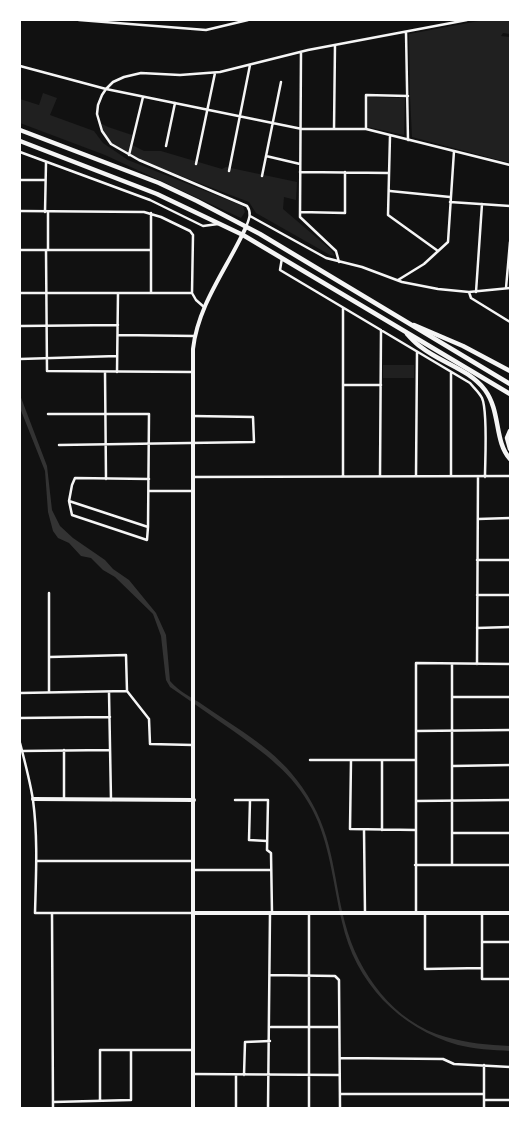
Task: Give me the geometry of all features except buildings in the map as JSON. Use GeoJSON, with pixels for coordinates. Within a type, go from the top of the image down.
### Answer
{"type":"FeatureCollection","features":[{"type":"Feature","properties":{"kind":"main road"},"geometry":{"type":"LineString","coordinates":[[20,130],[159,183],[198,201],[246,227],[510,384]]}},
{"type":"Feature","properties":{"kind":"main road"},"geometry":{"type":"LineString","coordinates":[[20,141],[157,194],[243,235],[510,394]]}},
{"type":"Feature","properties":{"kind":"main road"},"geometry":{"type":"LineString","coordinates":[[193,1108],[194,800],[192,688],[194,336],[204,307],[246,227]]}},
{"type":"Feature","properties":{"kind":"main road"},"geometry":{"type":"LineString","coordinates":[[402,320],[463,346],[510,371]]}},
{"type":"Feature","properties":{"kind":"main road"},"geometry":{"type":"LineString","coordinates":[[405,331],[420,347],[467,374],[485,390],[495,408],[502,446],[510,458]]}},
{"type":"Feature","properties":{"kind":"main road"},"geometry":{"type":"LineString","coordinates":[[510,431],[507,438],[510,449]]}},
{"type":"Feature","properties":{"kind":"main road"},"geometry":{"type":"LineString","coordinates":[[33,799],[194,800]]}},
{"type":"Feature","properties":{"kind":"main road"},"geometry":{"type":"LineString","coordinates":[[193,913],[510,913]]}},
{"type":"Feature","properties":{"kind":"street"},"geometry":{"type":"LineString","coordinates":[[79,20],[206,30],[248,20]]}},
{"type":"Feature","properties":{"kind":"street"},"geometry":{"type":"LineString","coordinates":[[246,227],[250,216],[250,210],[247,206],[129,155],[111,144],[98,122],[98,105],[102,95],[113,82],[140,73],[180,75],[215,73],[301,52],[467,20]]}},
{"type":"Feature","properties":{"kind":"street"},"geometry":{"type":"LineString","coordinates":[[406,32],[408,140]]}},
{"type":"Feature","properties":{"kind":"street"},"geometry":{"type":"LineString","coordinates":[[334,129],[335,45]]}},
{"type":"Feature","properties":{"kind":"street"},"geometry":{"type":"LineString","coordinates":[[301,52],[300,218],[336,251],[340,262]]}},
{"type":"Feature","properties":{"kind":"street"},"geometry":{"type":"LineString","coordinates":[[229,171],[250,65]]}},
{"type":"Feature","properties":{"kind":"street"},"geometry":{"type":"LineString","coordinates":[[20,66],[106,89],[272,124],[302,130],[366,130],[510,165]]}},
{"type":"Feature","properties":{"kind":"street"},"geometry":{"type":"LineString","coordinates":[[196,164],[215,73]]}},
{"type":"Feature","properties":{"kind":"street"},"geometry":{"type":"LineString","coordinates":[[262,176],[281,82]]}},
{"type":"Feature","properties":{"kind":"street"},"geometry":{"type":"LineString","coordinates":[[366,130],[366,95],[408,96]]}},
{"type":"Feature","properties":{"kind":"street"},"geometry":{"type":"LineString","coordinates":[[129,155],[144,96]]}},
{"type":"Feature","properties":{"kind":"street"},"geometry":{"type":"LineString","coordinates":[[166,146],[175,103]]}},
{"type":"Feature","properties":{"kind":"street"},"geometry":{"type":"LineString","coordinates":[[390,136],[388,215],[438,251]]}},
{"type":"Feature","properties":{"kind":"street"},"geometry":{"type":"LineString","coordinates":[[20,152],[150,200],[203,226],[220,224]]}},
{"type":"Feature","properties":{"kind":"street"},"geometry":{"type":"LineString","coordinates":[[397,280],[424,264],[448,242],[454,152]]}},
{"type":"Feature","properties":{"kind":"street"},"geometry":{"type":"LineString","coordinates":[[266,156],[300,164]]}},
{"type":"Feature","properties":{"kind":"street"},"geometry":{"type":"LineString","coordinates":[[46,163],[47,371],[193,372]]}},
{"type":"Feature","properties":{"kind":"street"},"geometry":{"type":"LineString","coordinates":[[300,172],[389,173]]}},
{"type":"Feature","properties":{"kind":"street"},"geometry":{"type":"LineString","coordinates":[[300,212],[345,213],[345,172]]}},
{"type":"Feature","properties":{"kind":"street"},"geometry":{"type":"LineString","coordinates":[[20,180],[45,180]]}},
{"type":"Feature","properties":{"kind":"street"},"geometry":{"type":"LineString","coordinates":[[389,191],[450,197]]}},
{"type":"Feature","properties":{"kind":"street"},"geometry":{"type":"LineString","coordinates":[[450,202],[510,206]]}},
{"type":"Feature","properties":{"kind":"street"},"geometry":{"type":"LineString","coordinates":[[476,292],[482,204]]}},
{"type":"Feature","properties":{"kind":"street"},"geometry":{"type":"LineString","coordinates":[[20,211],[151,213],[190,231],[193,235],[192,293],[196,300],[204,307]]}},
{"type":"Feature","properties":{"kind":"street"},"geometry":{"type":"LineString","coordinates":[[151,213],[151,293]]}},
{"type":"Feature","properties":{"kind":"street"},"geometry":{"type":"LineString","coordinates":[[250,216],[326,258],[362,267],[397,280],[438,289],[476,292],[508,288],[510,242]]}},
{"type":"Feature","properties":{"kind":"street"},"geometry":{"type":"LineString","coordinates":[[20,250],[151,250]]}},
{"type":"Feature","properties":{"kind":"street"},"geometry":{"type":"LineString","coordinates":[[282,258],[280,270],[470,383],[478,391],[483,400],[485,413],[485,477]]}},
{"type":"Feature","properties":{"kind":"street"},"geometry":{"type":"LineString","coordinates":[[468,292],[471,298],[510,322]]}},
{"type":"Feature","properties":{"kind":"street"},"geometry":{"type":"LineString","coordinates":[[117,372],[118,293]]}},
{"type":"Feature","properties":{"kind":"street"},"geometry":{"type":"LineString","coordinates":[[20,294],[192,293]]}},
{"type":"Feature","properties":{"kind":"street"},"geometry":{"type":"LineString","coordinates":[[343,307],[343,476]]}},
{"type":"Feature","properties":{"kind":"street"},"geometry":{"type":"LineString","coordinates":[[20,326],[118,325]]}},
{"type":"Feature","properties":{"kind":"street"},"geometry":{"type":"LineString","coordinates":[[380,476],[381,330]]}},
{"type":"Feature","properties":{"kind":"street"},"geometry":{"type":"LineString","coordinates":[[118,335],[194,336]]}},
{"type":"Feature","properties":{"kind":"street"},"geometry":{"type":"LineString","coordinates":[[416,476],[417,352]]}},
{"type":"Feature","properties":{"kind":"street"},"geometry":{"type":"LineString","coordinates":[[20,359],[117,356]]}},
{"type":"Feature","properties":{"kind":"street"},"geometry":{"type":"LineString","coordinates":[[105,372],[106,479]]}},
{"type":"Feature","properties":{"kind":"street"},"geometry":{"type":"LineString","coordinates":[[451,372],[451,476]]}},
{"type":"Feature","properties":{"kind":"street"},"geometry":{"type":"LineString","coordinates":[[343,385],[381,385]]}},
{"type":"Feature","properties":{"kind":"street"},"geometry":{"type":"LineString","coordinates":[[48,414],[148,414],[149,480],[147,540],[72,515],[69,500],[75,478],[149,480]]}},
{"type":"Feature","properties":{"kind":"street"},"geometry":{"type":"LineString","coordinates":[[59,444],[254,442],[253,417],[193,416]]}},
{"type":"Feature","properties":{"kind":"street"},"geometry":{"type":"LineString","coordinates":[[193,477],[510,476]]}},
{"type":"Feature","properties":{"kind":"street"},"geometry":{"type":"LineString","coordinates":[[477,664],[478,477]]}},
{"type":"Feature","properties":{"kind":"street"},"geometry":{"type":"LineString","coordinates":[[148,490],[193,490]]}},
{"type":"Feature","properties":{"kind":"street"},"geometry":{"type":"LineString","coordinates":[[69,500],[148,527]]}},
{"type":"Feature","properties":{"kind":"street"},"geometry":{"type":"LineString","coordinates":[[478,519],[510,518]]}},
{"type":"Feature","properties":{"kind":"street"},"geometry":{"type":"LineString","coordinates":[[477,560],[510,560]]}},
{"type":"Feature","properties":{"kind":"street"},"geometry":{"type":"LineString","coordinates":[[48,593],[49,692]]}},
{"type":"Feature","properties":{"kind":"street"},"geometry":{"type":"LineString","coordinates":[[477,595],[510,595]]}},
{"type":"Feature","properties":{"kind":"street"},"geometry":{"type":"LineString","coordinates":[[477,628],[510,627]]}},
{"type":"Feature","properties":{"kind":"street"},"geometry":{"type":"LineString","coordinates":[[50,657],[126,655],[127,691],[148,719],[150,744],[193,745]]}},
{"type":"Feature","properties":{"kind":"street"},"geometry":{"type":"LineString","coordinates":[[416,913],[416,663],[510,664]]}},
{"type":"Feature","properties":{"kind":"street"},"geometry":{"type":"LineString","coordinates":[[452,664],[452,865]]}},
{"type":"Feature","properties":{"kind":"street"},"geometry":{"type":"LineString","coordinates":[[20,693],[127,691]]}},
{"type":"Feature","properties":{"kind":"street"},"geometry":{"type":"LineString","coordinates":[[109,692],[111,800]]}},
{"type":"Feature","properties":{"kind":"street"},"geometry":{"type":"LineString","coordinates":[[452,697],[510,697]]}},
{"type":"Feature","properties":{"kind":"street"},"geometry":{"type":"LineString","coordinates":[[20,718],[110,718]]}},
{"type":"Feature","properties":{"kind":"street"},"geometry":{"type":"LineString","coordinates":[[416,731],[510,730]]}},
{"type":"Feature","properties":{"kind":"street"},"geometry":{"type":"LineString","coordinates":[[20,743],[33,799],[37,861],[35,913],[193,913]]}},
{"type":"Feature","properties":{"kind":"street"},"geometry":{"type":"LineString","coordinates":[[64,750],[64,799]]}},
{"type":"Feature","properties":{"kind":"street"},"geometry":{"type":"LineString","coordinates":[[22,751],[110,750]]}},
{"type":"Feature","properties":{"kind":"street"},"geometry":{"type":"LineString","coordinates":[[310,760],[416,760]]}},
{"type":"Feature","properties":{"kind":"street"},"geometry":{"type":"LineString","coordinates":[[351,760],[350,829],[416,830]]}},
{"type":"Feature","properties":{"kind":"street"},"geometry":{"type":"LineString","coordinates":[[382,760],[382,830]]}},
{"type":"Feature","properties":{"kind":"street"},"geometry":{"type":"LineString","coordinates":[[453,766],[510,765]]}},
{"type":"Feature","properties":{"kind":"street"},"geometry":{"type":"LineString","coordinates":[[235,800],[268,800],[267,850],[271,853],[268,1108]]}},
{"type":"Feature","properties":{"kind":"street"},"geometry":{"type":"LineString","coordinates":[[250,800],[249,840],[268,841]]}},
{"type":"Feature","properties":{"kind":"street"},"geometry":{"type":"LineString","coordinates":[[416,800],[510,800]]}},
{"type":"Feature","properties":{"kind":"street"},"geometry":{"type":"LineString","coordinates":[[364,829],[365,913]]}},
{"type":"Feature","properties":{"kind":"street"},"geometry":{"type":"LineString","coordinates":[[452,834],[510,833]]}},
{"type":"Feature","properties":{"kind":"street"},"geometry":{"type":"LineString","coordinates":[[37,861],[193,861]]}},
{"type":"Feature","properties":{"kind":"street"},"geometry":{"type":"LineString","coordinates":[[415,865],[510,865]]}},
{"type":"Feature","properties":{"kind":"street"},"geometry":{"type":"LineString","coordinates":[[193,870],[271,870]]}},
{"type":"Feature","properties":{"kind":"street"},"geometry":{"type":"LineString","coordinates":[[52,913],[53,1108]]}},
{"type":"Feature","properties":{"kind":"street"},"geometry":{"type":"LineString","coordinates":[[309,913],[309,1108]]}},
{"type":"Feature","properties":{"kind":"street"},"geometry":{"type":"LineString","coordinates":[[425,913],[425,969],[482,968]]}},
{"type":"Feature","properties":{"kind":"street"},"geometry":{"type":"LineString","coordinates":[[482,913],[482,979],[510,979]]}},
{"type":"Feature","properties":{"kind":"street"},"geometry":{"type":"LineString","coordinates":[[482,942],[510,942]]}},
{"type":"Feature","properties":{"kind":"street"},"geometry":{"type":"LineString","coordinates":[[270,975],[335,976],[339,980],[340,1108]]}},
{"type":"Feature","properties":{"kind":"street"},"geometry":{"type":"LineString","coordinates":[[270,1027],[339,1027]]}},
{"type":"Feature","properties":{"kind":"street"},"geometry":{"type":"LineString","coordinates":[[244,1075],[245,1042],[270,1041]]}},
{"type":"Feature","properties":{"kind":"street"},"geometry":{"type":"LineString","coordinates":[[100,1101],[100,1050],[193,1050]]}},
{"type":"Feature","properties":{"kind":"street"},"geometry":{"type":"LineString","coordinates":[[54,1102],[131,1100],[131,1050]]}},
{"type":"Feature","properties":{"kind":"street"},"geometry":{"type":"LineString","coordinates":[[340,1058],[443,1059],[454,1064],[510,1067]]}},
{"type":"Feature","properties":{"kind":"street"},"geometry":{"type":"LineString","coordinates":[[484,1065],[484,1108]]}},
{"type":"Feature","properties":{"kind":"street"},"geometry":{"type":"LineString","coordinates":[[193,1074],[340,1075]]}},
{"type":"Feature","properties":{"kind":"street"},"geometry":{"type":"LineString","coordinates":[[236,1075],[236,1108]]}},
{"type":"Feature","properties":{"kind":"street"},"geometry":{"type":"LineString","coordinates":[[340,1094],[484,1094]]}},
{"type":"Feature","properties":{"kind":"street"},"geometry":{"type":"LineString","coordinates":[[484,1100],[510,1100]]}},
{"type":"Feature","properties":{"kind":"shaded area"},"geometry":{"type":"Polygon","coordinates":[[[484,20],[510,20],[510,34],[503,33],[501,36],[510,37],[510,163],[412,137],[409,34],[484,20]]]}},
{"type":"Feature","properties":{"kind":"shaded area"},"geometry":{"type":"Polygon","coordinates":[[[43,93],[57,98],[50,115],[94,131],[103,143],[128,160],[243,206],[245,212],[241,218],[105,155],[20,123],[20,99],[39,105],[43,93]]]}},
{"type":"Feature","properties":{"kind":"shaded area"},"geometry":{"type":"Polygon","coordinates":[[[368,97],[405,98],[404,135],[368,127],[368,97]]]}},
{"type":"Feature","properties":{"kind":"shaded area"},"geometry":{"type":"Polygon","coordinates":[[[98,122],[132,135],[130,144],[144,151],[161,151],[222,169],[226,167],[297,182],[296,200],[284,197],[283,209],[331,250],[335,256],[330,255],[256,213],[249,202],[139,160],[118,149],[105,137],[98,122]]]}},
{"type":"Feature","properties":{"kind":"shaded area"},"geometry":{"type":"Polygon","coordinates":[[[383,365],[414,365],[414,378],[383,378],[383,365]]]}},
{"type":"Feature","properties":{"kind":"shaded area"},"geometry":{"type":"Polygon","coordinates":[[[20,395],[47,466],[52,510],[60,526],[129,580],[156,613],[166,635],[170,681],[181,691],[257,742],[281,762],[302,787],[313,804],[331,853],[345,923],[351,942],[359,960],[381,994],[410,1020],[427,1030],[462,1041],[510,1046],[510,1051],[458,1045],[437,1037],[417,1027],[399,1014],[383,1000],[369,983],[357,964],[348,944],[323,836],[312,809],[304,796],[287,774],[266,756],[170,687],[166,680],[161,636],[153,614],[115,577],[103,570],[91,558],[81,556],[69,543],[58,538],[53,531],[48,512],[45,471],[20,408],[20,395]]]}}]}
